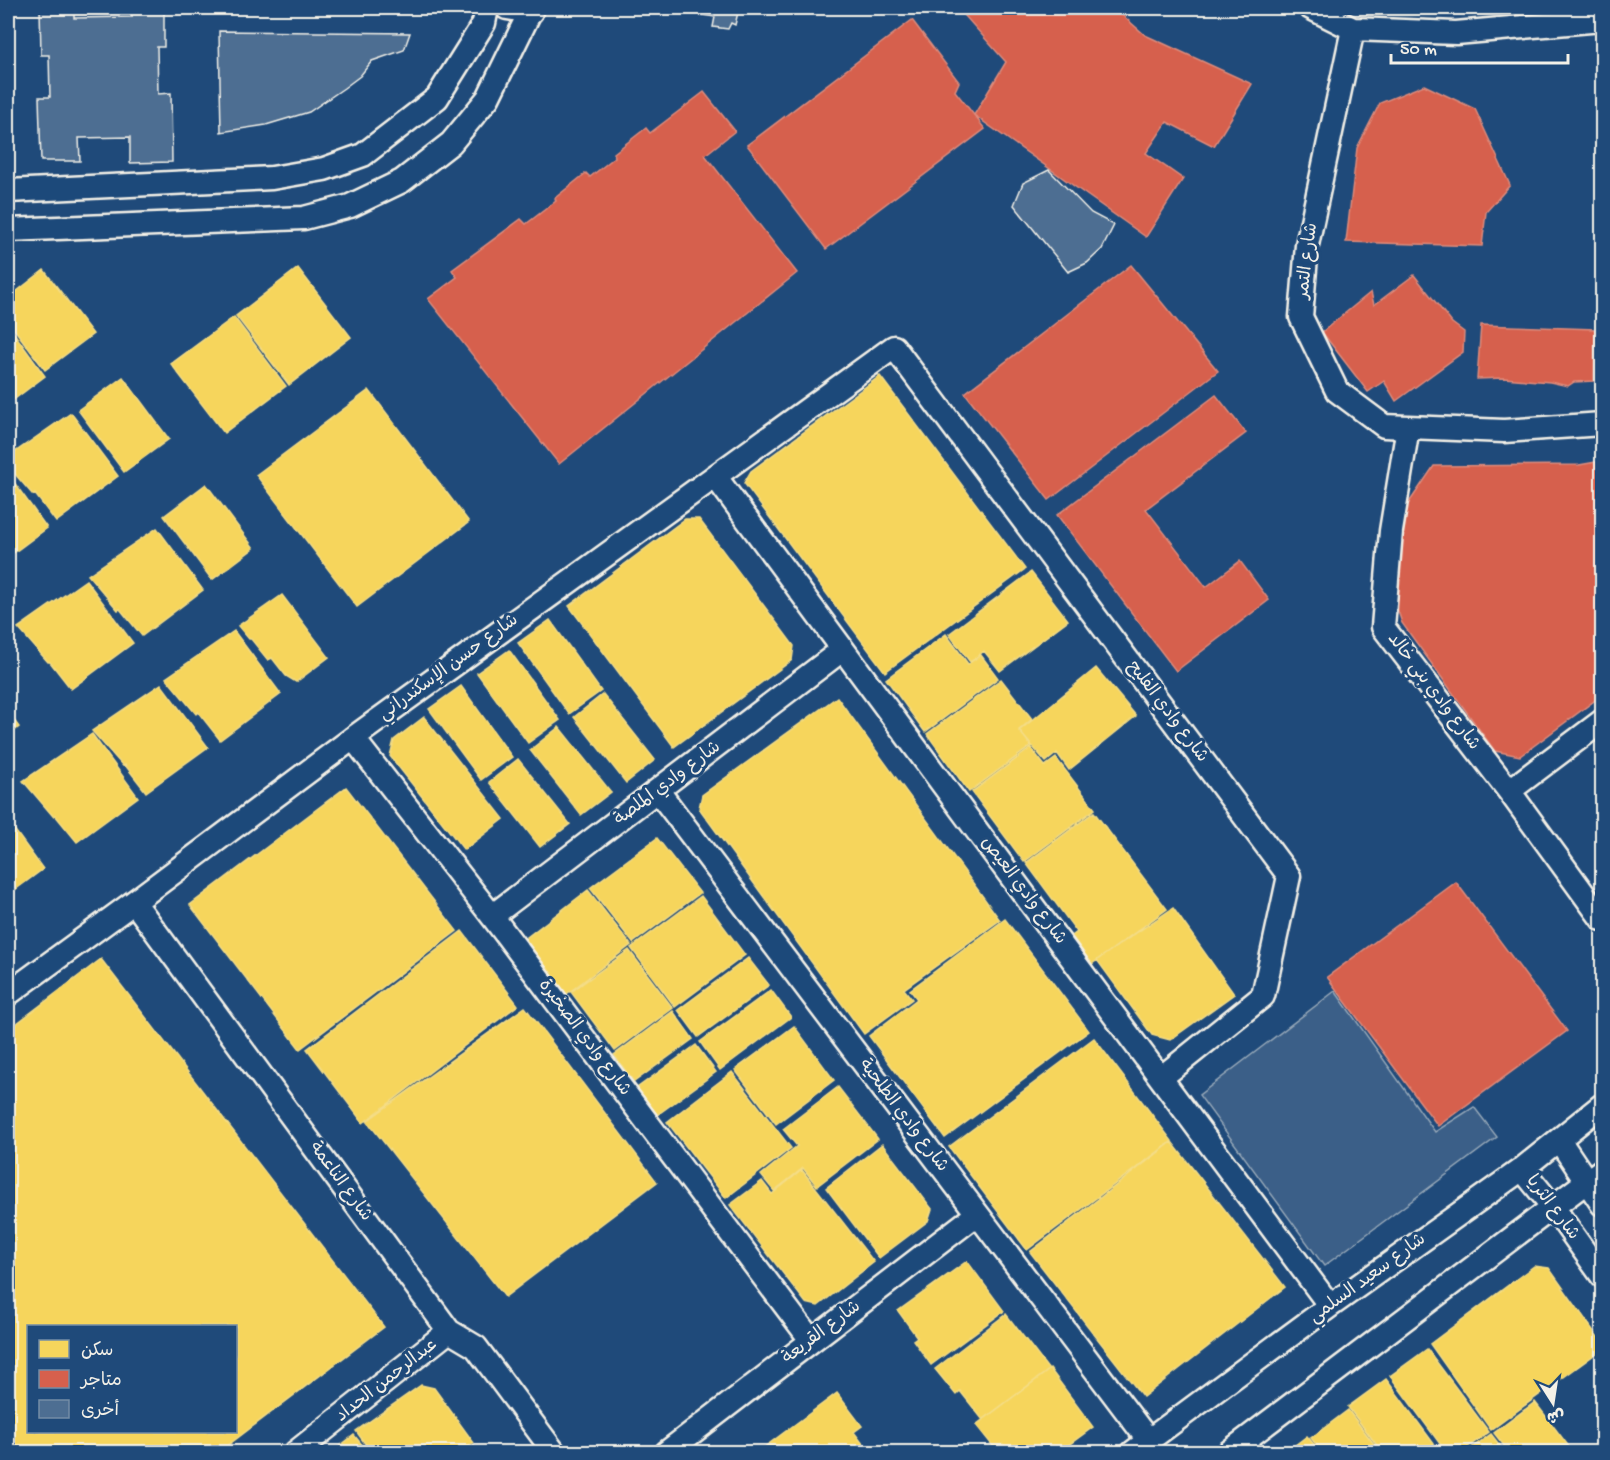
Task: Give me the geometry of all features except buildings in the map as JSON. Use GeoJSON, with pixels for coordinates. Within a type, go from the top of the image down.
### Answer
{"type":"FeatureCollection","features":[{"type":"Feature","properties":{"kind":"street"},"geometry":{"type":"LineString","coordinates":[[8,191],[272,178],[324,169],[363,155],[437,98],[484,23],[487,8]]}},
{"type":"Feature","properties":{"kind":"street"},"geometry":{"type":"LineString","coordinates":[[8,230],[304,218],[350,206],[402,181],[451,143],[488,98],[531,10],[507,8]]}},
{"type":"Feature","properties":{"kind":"street"},"geometry":{"type":"LineString","coordinates":[[1311,8],[1353,29],[1456,33],[1602,20]]}},
{"type":"Feature","properties":{"kind":"street","name":"شارع التمر"},"geometry":{"type":"LineString","coordinates":[[1353,29],[1307,245],[1301,317],[1337,391],[1384,426],[1504,431],[1602,424]]}},
{"type":"Feature","properties":{"kind":"street","name":"شارع حسن الإسكندراني"},"geometry":{"type":"LineString","coordinates":[[8,994],[352,738],[894,346]]}},
{"type":"Feature","properties":{"kind":"street","name":"شارع وادي الفليح"},"geometry":{"type":"LineString","coordinates":[[894,346],[1289,876],[1263,996],[1162,1077]]}},
{"type":"Feature","properties":{"kind":"street","name":"شارع وادي بني خالد"},"geometry":{"type":"LineString","coordinates":[[1408,427],[1391,531],[1383,627],[1509,791],[1602,919]]}},
{"type":"Feature","properties":{"kind":"street","name":"شارع وادي العيص"},"geometry":{"type":"LineString","coordinates":[[716,476],[842,650],[1162,1077],[1330,1306]]}},
{"type":"Feature","properties":{"kind":"street","name":"شارع وادي الملصة"},"geometry":{"type":"LineString","coordinates":[[492,916],[842,650]]}},
{"type":"Feature","properties":{"kind":"street"},"geometry":{"type":"LineString","coordinates":[[1509,791],[1602,721]]}},
{"type":"Feature","properties":{"kind":"street","name":"شارع وادي الصخيرة"},"geometry":{"type":"LineString","coordinates":[[352,738],[492,916],[811,1340]]}},
{"type":"Feature","properties":{"kind":"street","name":"شارع وادي الطلحية"},"geometry":{"type":"LineString","coordinates":[[658,791],[977,1214],[1141,1447]]}},
{"type":"Feature","properties":{"kind":"street","name":"شارع الناعمة"},"geometry":{"type":"LineString","coordinates":[[134,902],[449,1331],[476,1347],[554,1452]]}},
{"type":"Feature","properties":{"kind":"street","name":"شارع سعيد السلمي"},"geometry":{"type":"LineString","coordinates":[[1141,1447],[1330,1306],[1522,1169],[1602,1105]]}},
{"type":"Feature","properties":{"kind":"street"},"geometry":{"type":"LineString","coordinates":[[1559,1140],[1595,1176],[1602,1204]]}},
{"type":"Feature","properties":{"kind":"street","name":"شارع الثريا"},"geometry":{"type":"LineString","coordinates":[[1522,1169],[1553,1207],[1602,1276]]}},
{"type":"Feature","properties":{"kind":"street"},"geometry":{"type":"LineString","coordinates":[[1229,1452],[1595,1176]]}},
{"type":"Feature","properties":{"kind":"street","name":"شارع القريعة"},"geometry":{"type":"LineString","coordinates":[[667,1452],[977,1214]]}},
{"type":"Feature","properties":{"kind":"street","name":"عبدالرحمن الحداد"},"geometry":{"type":"LineString","coordinates":[[296,1452],[449,1331]]}},
{"type":"Feature","properties":{"kind":"shaded area"},"geometry":{"type":"Polygon","coordinates":[[[1335,991],[1435,1132],[1474,1107],[1497,1137],[1324,1266],[1199,1095],[1335,991]]]}}]}
